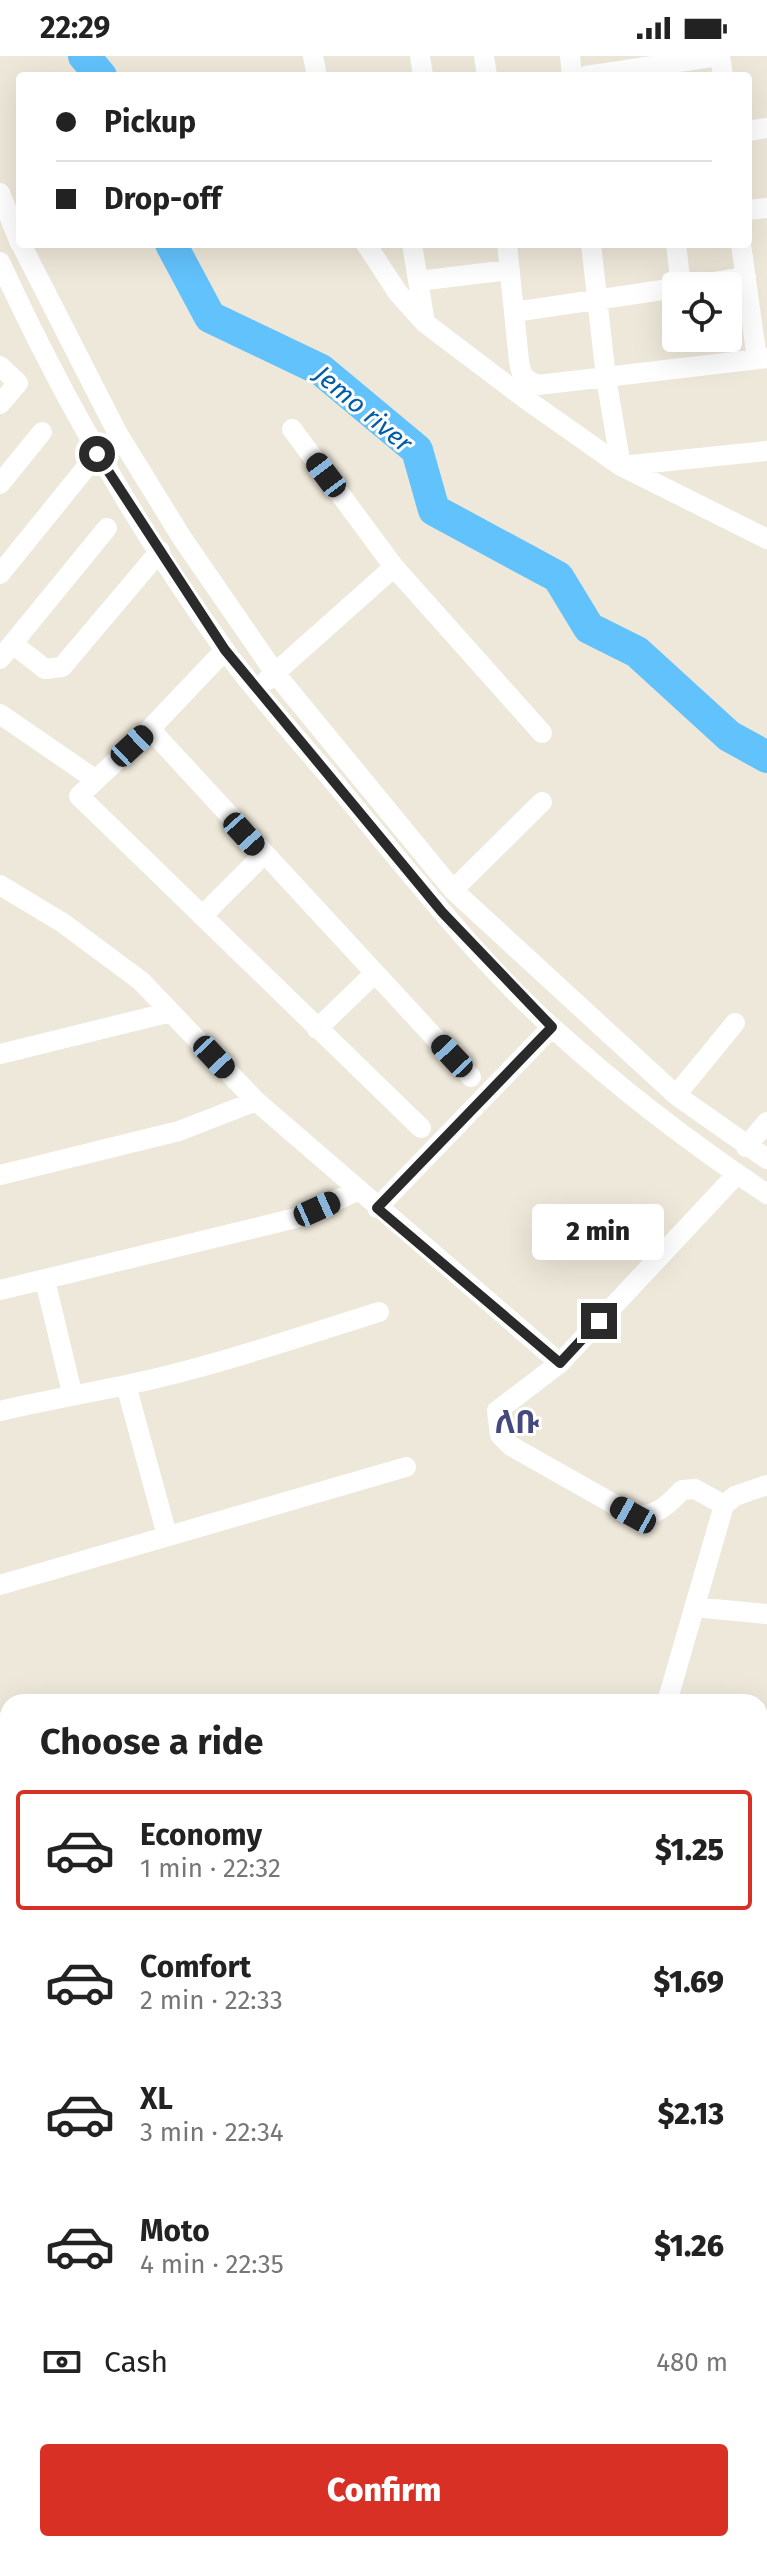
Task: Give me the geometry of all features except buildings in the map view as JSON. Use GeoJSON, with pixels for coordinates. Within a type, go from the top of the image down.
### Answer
{"type":"FeatureCollection","features":[{"type":"Feature","properties":{"kind":"street"},"geometry":{"type":"LineString","coordinates":[[604,72],[658,60],[719,56]]}},
{"type":"Feature","properties":{"kind":"street"},"geometry":{"type":"LineString","coordinates":[[0,193],[16,233]]}},
{"type":"Feature","properties":{"kind":"street"},"geometry":{"type":"LineString","coordinates":[[23,248],[118,434],[182,538],[275,673],[453,890],[676,1095],[767,1159]]}},
{"type":"Feature","properties":{"kind":"street"},"geometry":{"type":"LineString","coordinates":[[369,248],[398,293],[425,323],[527,391],[621,466],[767,539]]}},
{"type":"Feature","properties":{"kind":"street"},"geometry":{"type":"LineString","coordinates":[[413,248],[425,323]]}},
{"type":"Feature","properties":{"kind":"street"},"geometry":{"type":"LineString","coordinates":[[507,248],[521,374],[527,391]]}},
{"type":"Feature","properties":{"kind":"street"},"geometry":{"type":"LineString","coordinates":[[591,248],[606,378],[621,466]]}},
{"type":"Feature","properties":{"kind":"street"},"geometry":{"type":"LineString","coordinates":[[676,248],[677,272]]}},
{"type":"Feature","properties":{"kind":"street"},"geometry":{"type":"LineString","coordinates":[[527,391],[538,385],[762,358],[742,248]]}},
{"type":"Feature","properties":{"kind":"street"},"geometry":{"type":"LineString","coordinates":[[0,262],[46,361],[97,454],[225,650],[257,689],[442,912],[552,1027],[737,1174],[767,1194]]}},
{"type":"Feature","properties":{"kind":"street"},"geometry":{"type":"LineString","coordinates":[[418,281],[509,270]]}},
{"type":"Feature","properties":{"kind":"street"},"geometry":{"type":"LineString","coordinates":[[742,278],[746,277]]}},
{"type":"Feature","properties":{"kind":"street"},"geometry":{"type":"LineString","coordinates":[[514,312],[662,290]]}},
{"type":"Feature","properties":{"kind":"street"},"geometry":{"type":"LineString","coordinates":[[0,366],[18,383],[0,404]]}},
{"type":"Feature","properties":{"kind":"street"},"geometry":{"type":"LineString","coordinates":[[292,429],[394,567],[542,733]]}},
{"type":"Feature","properties":{"kind":"street"},"geometry":{"type":"LineString","coordinates":[[0,484],[42,432]]}},
{"type":"Feature","properties":{"kind":"street"},"geometry":{"type":"LineString","coordinates":[[621,466],[767,451]]}},
{"type":"Feature","properties":{"kind":"street"},"geometry":{"type":"LineString","coordinates":[[0,574],[97,454]]}},
{"type":"Feature","properties":{"kind":"street"},"geometry":{"type":"LineString","coordinates":[[107,528],[6,652],[45,669],[62,667],[160,551]]}},
{"type":"Feature","properties":{"kind":"street"},"geometry":{"type":"LineString","coordinates":[[257,689],[394,567]]}},
{"type":"Feature","properties":{"kind":"street"},"geometry":{"type":"LineString","coordinates":[[225,650],[150,729],[79,796],[421,1128]]}},
{"type":"Feature","properties":{"kind":"street"},"geometry":{"type":"LineString","coordinates":[[1,716],[96,780]]}},
{"type":"Feature","properties":{"kind":"street"},"geometry":{"type":"LineString","coordinates":[[150,729],[471,1077]]}},
{"type":"Feature","properties":{"kind":"street"},"geometry":{"type":"LineString","coordinates":[[453,890],[542,802]]}},
{"type":"Feature","properties":{"kind":"street"},"geometry":{"type":"LineString","coordinates":[[202,916],[263,855]]}},
{"type":"Feature","properties":{"kind":"street"},"geometry":{"type":"LineString","coordinates":[[0,885],[63,923],[141,981],[256,1101],[560,1363]]}},
{"type":"Feature","properties":{"kind":"street"},"geometry":{"type":"LineString","coordinates":[[317,1029],[375,973]]}},
{"type":"Feature","properties":{"kind":"street"},"geometry":{"type":"LineString","coordinates":[[0,1054],[171,1012]]}},
{"type":"Feature","properties":{"kind":"street"},"geometry":{"type":"LineString","coordinates":[[676,1095],[735,1023]]}},
{"type":"Feature","properties":{"kind":"street"},"geometry":{"type":"LineString","coordinates":[[377,1208],[552,1027]]}},
{"type":"Feature","properties":{"kind":"street"},"geometry":{"type":"LineString","coordinates":[[0,1175],[179,1131],[256,1101]]}},
{"type":"Feature","properties":{"kind":"street"},"geometry":{"type":"LineString","coordinates":[[746,1147],[767,1122]]}},
{"type":"Feature","properties":{"kind":"street"},"geometry":{"type":"LineString","coordinates":[[724,1505],[695,1489],[682,1490],[666,1507],[646,1517],[633,1515],[511,1446],[500,1435],[497,1411],[560,1363],[737,1174]]}},
{"type":"Feature","properties":{"kind":"street"},"geometry":{"type":"LineString","coordinates":[[0,1290],[296,1218],[357,1191]]}},
{"type":"Feature","properties":{"kind":"street"},"geometry":{"type":"LineString","coordinates":[[45,1280],[72,1393]]}},
{"type":"Feature","properties":{"kind":"street"},"geometry":{"type":"LineString","coordinates":[[0,1411],[72,1393],[126,1385],[257,1350],[379,1312]]}},
{"type":"Feature","properties":{"kind":"street"},"geometry":{"type":"LineString","coordinates":[[126,1385],[167,1535]]}},
{"type":"Feature","properties":{"kind":"street"},"geometry":{"type":"LineString","coordinates":[[0,1585],[406,1467]]}},
{"type":"Feature","properties":{"kind":"street"},"geometry":{"type":"LineString","coordinates":[[669,1694],[724,1505],[735,1496],[767,1485]]}},
{"type":"Feature","properties":{"kind":"street"},"geometry":{"type":"LineString","coordinates":[[694,1607],[767,1614]]}},
{"type":"Feature","properties":{"kind":"waterway","name":"Jemo river"},"geometry":{"type":"LineString","coordinates":[[84,56],[98,72]]}},
{"type":"Feature","properties":{"kind":"waterway","name":"Jemo river"},"geometry":{"type":"LineString","coordinates":[[173,248],[210,317],[321,370],[417,450],[434,510],[558,577],[589,628],[637,652],[729,736],[767,757]]}},
{"type":"Feature","properties":{"kind":"district","name":"ለቡ"},"geometry":{"type":"Point","coordinates":[517,1422]}},
{"type":"Feature","properties":{"kind":"route"},"geometry":{"type":"LineString","coordinates":[[97,454],[225,650],[442,912],[552,1027],[377,1208],[560,1363],[599,1321]]}}]}
